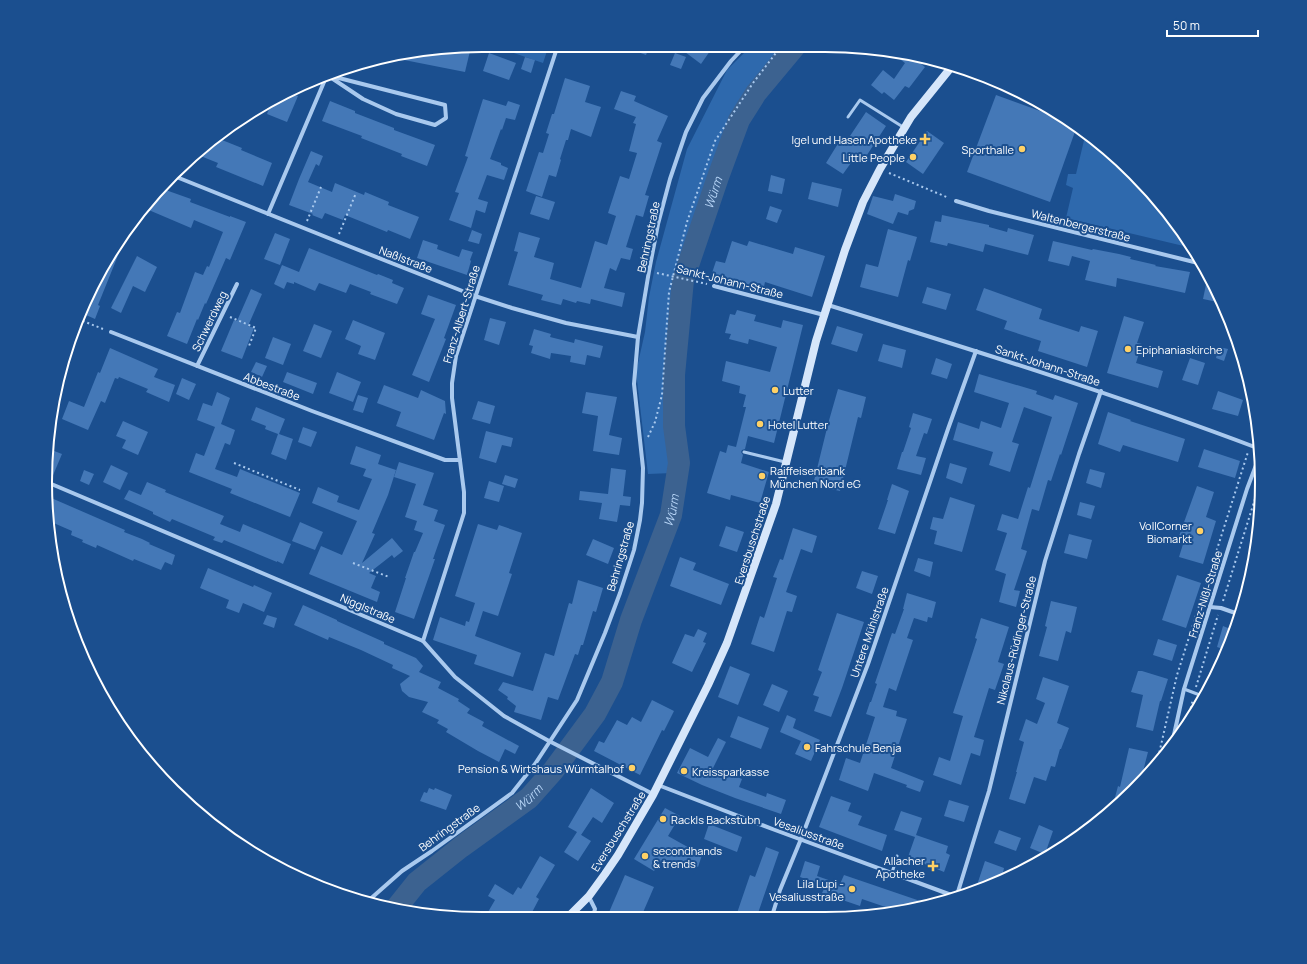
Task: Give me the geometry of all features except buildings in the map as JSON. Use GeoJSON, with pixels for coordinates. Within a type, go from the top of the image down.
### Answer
{"type":"FeatureCollection","features":[{"type":"Feature","properties":{"kind":"main road","name":"Eversbuschstraße"},"geometry":{"type":"LineString","coordinates":[[573,912],[589,896],[618,855],[653,795],[708,685],[727,643],[776,504],[816,341],[845,250],[863,202],[880,169],[911,117],[948,71]]}},
{"type":"Feature","properties":{"kind":"street","name":"Franz-Albert-Straße"},"geometry":{"type":"LineString","coordinates":[[423,641],[462,519],[465,498],[454,414],[452,384],[456,356],[556,52]]}},
{"type":"Feature","properties":{"kind":"street","name":"Behringstraße"},"geometry":{"type":"LineString","coordinates":[[372,897],[402,871],[512,793],[535,764],[577,700],[605,633],[634,550],[640,520],[643,468],[634,384],[638,337],[658,224],[670,179],[686,132],[703,98],[739,52]]}},
{"type":"Feature","properties":{"kind":"street"},"geometry":{"type":"LineString","coordinates":[[334,79],[363,99],[396,114],[436,126],[446,118],[445,105],[337,77]]}},
{"type":"Feature","properties":{"kind":"street"},"geometry":{"type":"LineString","coordinates":[[268,214],[325,82]]}},
{"type":"Feature","properties":{"kind":"street","name":"Naßlstraße"},"geometry":{"type":"LineString","coordinates":[[178,178],[475,296],[566,324],[638,337]]}},
{"type":"Feature","properties":{"kind":"street","name":"Waltenbergerstraße"},"geometry":{"type":"LineString","coordinates":[[956,201],[997,213],[1194,262]]}},
{"type":"Feature","properties":{"kind":"street","name":"Schwerdweg"},"geometry":{"type":"LineString","coordinates":[[197,366],[237,284]]}},
{"type":"Feature","properties":{"kind":"street","name":"Sankt-Johann-Straße"},"geometry":{"type":"LineString","coordinates":[[714,286],[824,315]]}},
{"type":"Feature","properties":{"kind":"street","name":"Sankt-Johann-Straße"},"geometry":{"type":"LineString","coordinates":[[828,305],[1101,392],[1251,445]]}},
{"type":"Feature","properties":{"kind":"street","name":"Abbestraße"},"geometry":{"type":"LineString","coordinates":[[112,332],[338,421],[447,460],[460,460]]}},
{"type":"Feature","properties":{"kind":"street","name":"Untere Mühlstraße"},"geometry":{"type":"LineString","coordinates":[[773,912],[780,890],[801,840],[868,664],[945,436],[976,351]]}},
{"type":"Feature","properties":{"kind":"street","name":"Nikolaus-Rüdinger-Straße"},"geometry":{"type":"LineString","coordinates":[[958,891],[989,791],[1045,561],[1079,454],[1101,392]]}},
{"type":"Feature","properties":{"kind":"street","name":"Franz-Nißl-Straße"},"geometry":{"type":"LineString","coordinates":[[1175,732],[1184,689],[1255,468]]}},
{"type":"Feature","properties":{"kind":"street","name":"Nigglstraße"},"geometry":{"type":"LineString","coordinates":[[52,484],[423,641],[455,678],[504,716],[653,795]]}},
{"type":"Feature","properties":{"kind":"street"},"geometry":{"type":"LineString","coordinates":[[1210,607],[1221,608],[1234,613]]}},
{"type":"Feature","properties":{"kind":"street","name":"Vesaliusstraße"},"geometry":{"type":"LineString","coordinates":[[658,785],[801,840],[948,893]]}},
{"type":"Feature","properties":{"kind":"street"},"geometry":{"type":"LineString","coordinates":[[589,896],[595,909],[595,912]]}},
{"type":"Feature","properties":{"kind":"lane"},"geometry":{"type":"LineString","coordinates":[[848,117],[860,100],[905,128]]}},
{"type":"Feature","properties":{"kind":"lane"},"geometry":{"type":"LineString","coordinates":[[744,452],[787,462]]}},
{"type":"Feature","properties":{"kind":"lane"},"geometry":{"type":"LineString","coordinates":[[1184,689],[1198,694]]}},
{"type":"Feature","properties":{"kind":"lane"},"geometry":{"type":"LineString","coordinates":[[892,873],[897,856]]}},
{"type":"Feature","properties":{"kind":"path"},"geometry":{"type":"LineString","coordinates":[[641,450],[655,422],[662,395],[669,292],[687,222],[715,141],[753,83],[777,52]]}},
{"type":"Feature","properties":{"kind":"path"},"geometry":{"type":"LineString","coordinates":[[880,169],[956,201]]}},
{"type":"Feature","properties":{"kind":"path"},"geometry":{"type":"LineString","coordinates":[[304,228],[321,187]]}},
{"type":"Feature","properties":{"kind":"path"},"geometry":{"type":"LineString","coordinates":[[336,241],[356,193]]}},
{"type":"Feature","properties":{"kind":"path","name":"Sankt-Johann-Straße"},"geometry":{"type":"LineString","coordinates":[[654,272],[714,286]]}},
{"type":"Feature","properties":{"kind":"path"},"geometry":{"type":"LineString","coordinates":[[222,314],[256,328],[249,346],[248,345]]}},
{"type":"Feature","properties":{"kind":"path"},"geometry":{"type":"LineString","coordinates":[[83,321],[112,332]]}},
{"type":"Feature","properties":{"kind":"path"},"geometry":{"type":"LineString","coordinates":[[1159,752],[1177,675],[1220,538],[1253,441]]}},
{"type":"Feature","properties":{"kind":"path"},"geometry":{"type":"LineString","coordinates":[[234,463],[300,490]]}},
{"type":"Feature","properties":{"kind":"path"},"geometry":{"type":"LineString","coordinates":[[353,563],[389,577]]}},
{"type":"Feature","properties":{"kind":"shaded area"},"geometry":{"type":"Polygon","coordinates":[[[511,52],[547,52],[543,63],[511,52]]]}},
{"type":"Feature","properties":{"kind":"shaded area"},"geometry":{"type":"Polygon","coordinates":[[[745,52],[781,52],[748,92],[724,134],[713,176],[678,265],[675,282],[674,328],[666,385],[665,432],[672,473],[648,474],[636,372],[645,332],[649,297],[656,262],[687,149],[727,70],[745,52]]]}},
{"type":"Feature","properties":{"kind":"shaded area"},"geometry":{"type":"Polygon","coordinates":[[[1084,139],[1109,159],[1148,198],[1185,246],[1066,218],[1073,188],[1066,185],[1068,174],[1076,174],[1084,139]]]}},
{"type":"Feature","properties":{"kind":"waterway","name":"Würm"},"geometry":{"type":"LineString","coordinates":[[399,904],[417,882],[461,847],[529,798],[553,771],[595,714],[612,682],[631,620],[671,515],[679,463],[674,426],[674,375],[683,280],[739,120],[756,93],[790,52]]}},
{"type":"Feature","properties":{"kind":"place","name":"Igel und Hasen Apotheke"},"geometry":{"type":"Point","coordinates":[925,139]}},
{"type":"Feature","properties":{"kind":"place","name":"Sporthalle"},"geometry":{"type":"Point","coordinates":[1022,149]}},
{"type":"Feature","properties":{"kind":"place","name":"Little People"},"geometry":{"type":"Point","coordinates":[913,157]}},
{"type":"Feature","properties":{"kind":"place","name":"Epiphaniaskirche"},"geometry":{"type":"Point","coordinates":[1128,349]}},
{"type":"Feature","properties":{"kind":"place","name":"Lutter"},"geometry":{"type":"Point","coordinates":[775,390]}},
{"type":"Feature","properties":{"kind":"place","name":"Hotel Lutter"},"geometry":{"type":"Point","coordinates":[760,424]}},
{"type":"Feature","properties":{"kind":"place","name":"Raiffeisenbank München Nord eG"},"geometry":{"type":"Point","coordinates":[762,476]}},
{"type":"Feature","properties":{"kind":"place","name":"VollCorner Biomarkt"},"geometry":{"type":"Point","coordinates":[1200,531]}},
{"type":"Feature","properties":{"kind":"place","name":"Fahrschule Benja"},"geometry":{"type":"Point","coordinates":[807,747]}},
{"type":"Feature","properties":{"kind":"place","name":"Pension & Wirtshaus Würmtalhof"},"geometry":{"type":"Point","coordinates":[632,768]}},
{"type":"Feature","properties":{"kind":"place","name":"Kreissparkasse"},"geometry":{"type":"Point","coordinates":[684,771]}},
{"type":"Feature","properties":{"kind":"place","name":"Rackls Backstubn"},"geometry":{"type":"Point","coordinates":[663,819]}},
{"type":"Feature","properties":{"kind":"place","name":"secondhands & trends"},"geometry":{"type":"Point","coordinates":[645,856]}},
{"type":"Feature","properties":{"kind":"place","name":"Allacher Apotheke"},"geometry":{"type":"Point","coordinates":[933,866]}},
{"type":"Feature","properties":{"kind":"place","name":"Lila Lupi - Vesaliusstraße"},"geometry":{"type":"Point","coordinates":[852,889]}}]}
